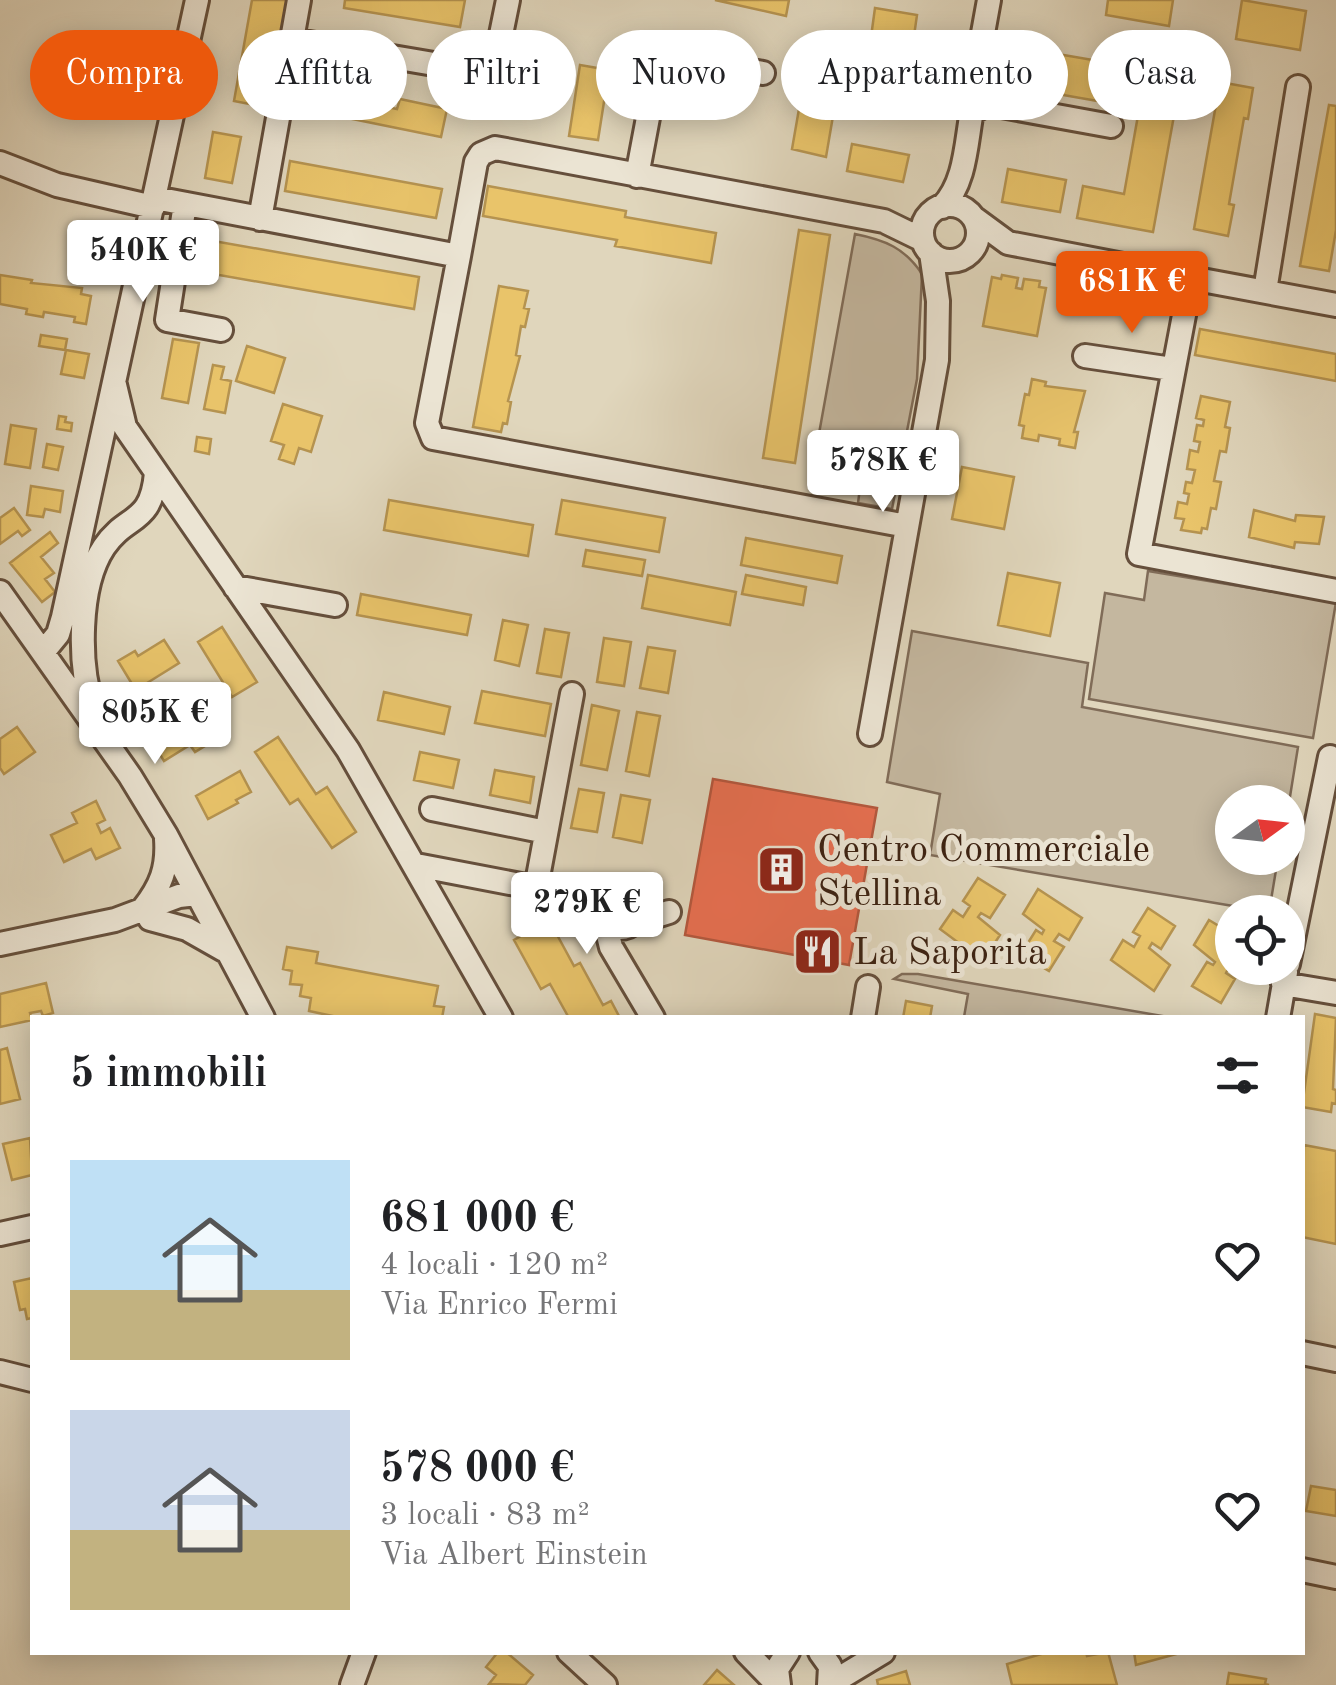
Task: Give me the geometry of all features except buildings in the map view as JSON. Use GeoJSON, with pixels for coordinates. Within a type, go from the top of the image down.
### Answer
{"type":"FeatureCollection","features":[{"type":"Feature","properties":{"kind":"street"},"geometry":{"type":"LineString","coordinates":[[44,652],[61,626],[197,0]]}},
{"type":"Feature","properties":{"kind":"street"},"geometry":{"type":"LineString","coordinates":[[294,30],[300,0]]}},
{"type":"Feature","properties":{"kind":"street"},"geometry":{"type":"LineString","coordinates":[[407,60],[492,74],[508,0]]}},
{"type":"Feature","properties":{"kind":"street"},"geometry":{"type":"LineString","coordinates":[[984,30],[989,0]]}},
{"type":"Feature","properties":{"kind":"street"},"geometry":{"type":"LineString","coordinates":[[636,176],[660,54],[763,73]]}},
{"type":"Feature","properties":{"kind":"street"},"geometry":{"type":"LineString","coordinates":[[1265,291],[1298,86]]}},
{"type":"Feature","properties":{"kind":"street"},"geometry":{"type":"LineString","coordinates":[[1068,117],[1110,126]]}},
{"type":"Feature","properties":{"kind":"street"},"geometry":{"type":"LineString","coordinates":[[260,219],[278,120]]}},
{"type":"Feature","properties":{"kind":"street"},"geometry":{"type":"LineString","coordinates":[[870,734],[937,360],[938,301],[922,230],[951,211],[969,120]]}},
{"type":"Feature","properties":{"kind":"street"},"geometry":{"type":"LineString","coordinates":[[907,526],[434,438],[427,423],[476,162],[487,150],[884,221],[951,211],[1008,243],[1336,306]]}},
{"type":"Feature","properties":{"kind":"street"},"geometry":{"type":"LineString","coordinates":[[0,163],[57,185],[154,203],[185,204],[459,256]]}},
{"type":"Feature","properties":{"kind":"street"},"geometry":{"type":"LineString","coordinates":[[185,204],[167,320],[221,330]]}},
{"type":"Feature","properties":{"kind":"street"},"geometry":{"type":"LineString","coordinates":[[938,301],[978,236],[951,211]]}},
{"type":"Feature","properties":{"kind":"street"},"geometry":{"type":"LineString","coordinates":[[884,221],[947,260],[1008,243]]}},
{"type":"Feature","properties":{"kind":"street"},"geometry":{"type":"LineString","coordinates":[[1191,278],[1139,554],[1336,591]]}},
{"type":"Feature","properties":{"kind":"street"},"geometry":{"type":"LineString","coordinates":[[1085,356],[1172,369]]}},
{"type":"Feature","properties":{"kind":"street"},"geometry":{"type":"LineString","coordinates":[[115,385],[121,418],[187,520],[348,750],[499,1015]]}},
{"type":"Feature","properties":{"kind":"street"},"geometry":{"type":"LineString","coordinates":[[100,730],[85,682],[82,636],[96,561],[105,544],[138,518],[151,501],[156,473]]}},
{"type":"Feature","properties":{"kind":"street"},"geometry":{"type":"LineString","coordinates":[[138,518],[165,514],[187,520]]}},
{"type":"Feature","properties":{"kind":"street"},"geometry":{"type":"LineString","coordinates":[[235,588],[335,604]]}},
{"type":"Feature","properties":{"kind":"street"},"geometry":{"type":"LineString","coordinates":[[0,592],[100,730],[166,835],[261,1015]]}},
{"type":"Feature","properties":{"kind":"street"},"geometry":{"type":"LineString","coordinates":[[44,652],[60,650],[82,636]]}},
{"type":"Feature","properties":{"kind":"street"},"geometry":{"type":"LineString","coordinates":[[546,890],[546,832],[572,694]]}},
{"type":"Feature","properties":{"kind":"street"},"geometry":{"type":"LineString","coordinates":[[1302,895],[1330,757]]}},
{"type":"Feature","properties":{"kind":"street"},"geometry":{"type":"LineString","coordinates":[[432,809],[546,832]]}},
{"type":"Feature","properties":{"kind":"street"},"geometry":{"type":"LineString","coordinates":[[147,914],[166,869],[166,835]]}},
{"type":"Feature","properties":{"kind":"street"},"geometry":{"type":"LineString","coordinates":[[416,865],[546,890],[584,904],[616,923]]}},
{"type":"Feature","properties":{"kind":"street"},"geometry":{"type":"LineString","coordinates":[[546,890],[624,888],[636,896],[640,907],[616,923]]}},
{"type":"Feature","properties":{"kind":"street"},"geometry":{"type":"LineString","coordinates":[[611,890],[602,899],[616,923],[611,947],[651,1015]]}},
{"type":"Feature","properties":{"kind":"street"},"geometry":{"type":"LineString","coordinates":[[0,944],[147,914],[178,912],[198,894]]}},
{"type":"Feature","properties":{"kind":"street"},"geometry":{"type":"LineString","coordinates":[[147,914],[202,935],[231,955]]}},
{"type":"Feature","properties":{"kind":"street"},"geometry":{"type":"LineString","coordinates":[[1305,980],[1336,993]]}},
{"type":"Feature","properties":{"kind":"street"},"geometry":{"type":"LineString","coordinates":[[1279,1015],[1284,985]]}},
{"type":"Feature","properties":{"kind":"street"},"geometry":{"type":"LineString","coordinates":[[863,1015],[868,986]]}},
{"type":"Feature","properties":{"kind":"street"},"geometry":{"type":"LineString","coordinates":[[0,1234],[30,1227]]}},
{"type":"Feature","properties":{"kind":"street"},"geometry":{"type":"LineString","coordinates":[[1305,1354],[1336,1360]]}},
{"type":"Feature","properties":{"kind":"street"},"geometry":{"type":"LineString","coordinates":[[0,1372],[30,1380]]}},
{"type":"Feature","properties":{"kind":"street"},"geometry":{"type":"LineString","coordinates":[[1305,1571],[1336,1577]]}},
{"type":"Feature","properties":{"kind":"street"},"geometry":{"type":"LineString","coordinates":[[352,1685],[363,1655]]}},
{"type":"Feature","properties":{"kind":"street"},"geometry":{"type":"LineString","coordinates":[[572,1655],[605,1685]]}},
{"type":"Feature","properties":{"kind":"street"},"geometry":{"type":"LineString","coordinates":[[749,1655],[779,1685]]}},
{"type":"Feature","properties":{"kind":"street"},"geometry":{"type":"LineString","coordinates":[[779,1685],[777,1669],[786,1655]]}},
{"type":"Feature","properties":{"kind":"street"},"geometry":{"type":"LineString","coordinates":[[822,1655],[830,1666],[830,1684]]}},
{"type":"Feature","properties":{"kind":"street"},"geometry":{"type":"LineString","coordinates":[[830,1684],[878,1655]]}},
{"type":"Feature","properties":{"kind":"shaded area"},"geometry":{"type":"Polygon","coordinates":[[[855,234],[893,247],[922,274],[917,379],[892,509],[858,503],[860,488],[811,478],[855,234]]]}},
{"type":"Feature","properties":{"kind":"shaded area"},"geometry":{"type":"Polygon","coordinates":[[[1148,571],[1336,602],[1313,738],[1089,699],[1105,593],[1144,600],[1148,571]]]}},
{"type":"Feature","properties":{"kind":"shaded area"},"geometry":{"type":"Polygon","coordinates":[[[912,631],[1088,663],[1082,707],[1298,747],[1292,785],[1215,785],[1215,875],[1275,875],[1272,895],[1215,895],[1215,903],[930,855],[940,794],[887,782],[912,631]]]}},
{"type":"Feature","properties":{"kind":"shaded area"},"geometry":{"type":"Polygon","coordinates":[[[902,974],[918,974],[1156,1015],[964,1015],[968,994],[894,979],[902,974]]]}},
{"type":"Feature","properties":{"kind":"place","name":"Centro Commerciale Stellina"},"geometry":{"type":"Point","coordinates":[782,870]}},
{"type":"Feature","properties":{"kind":"place","name":"La Saporita"},"geometry":{"type":"Point","coordinates":[818,951]}}]}
